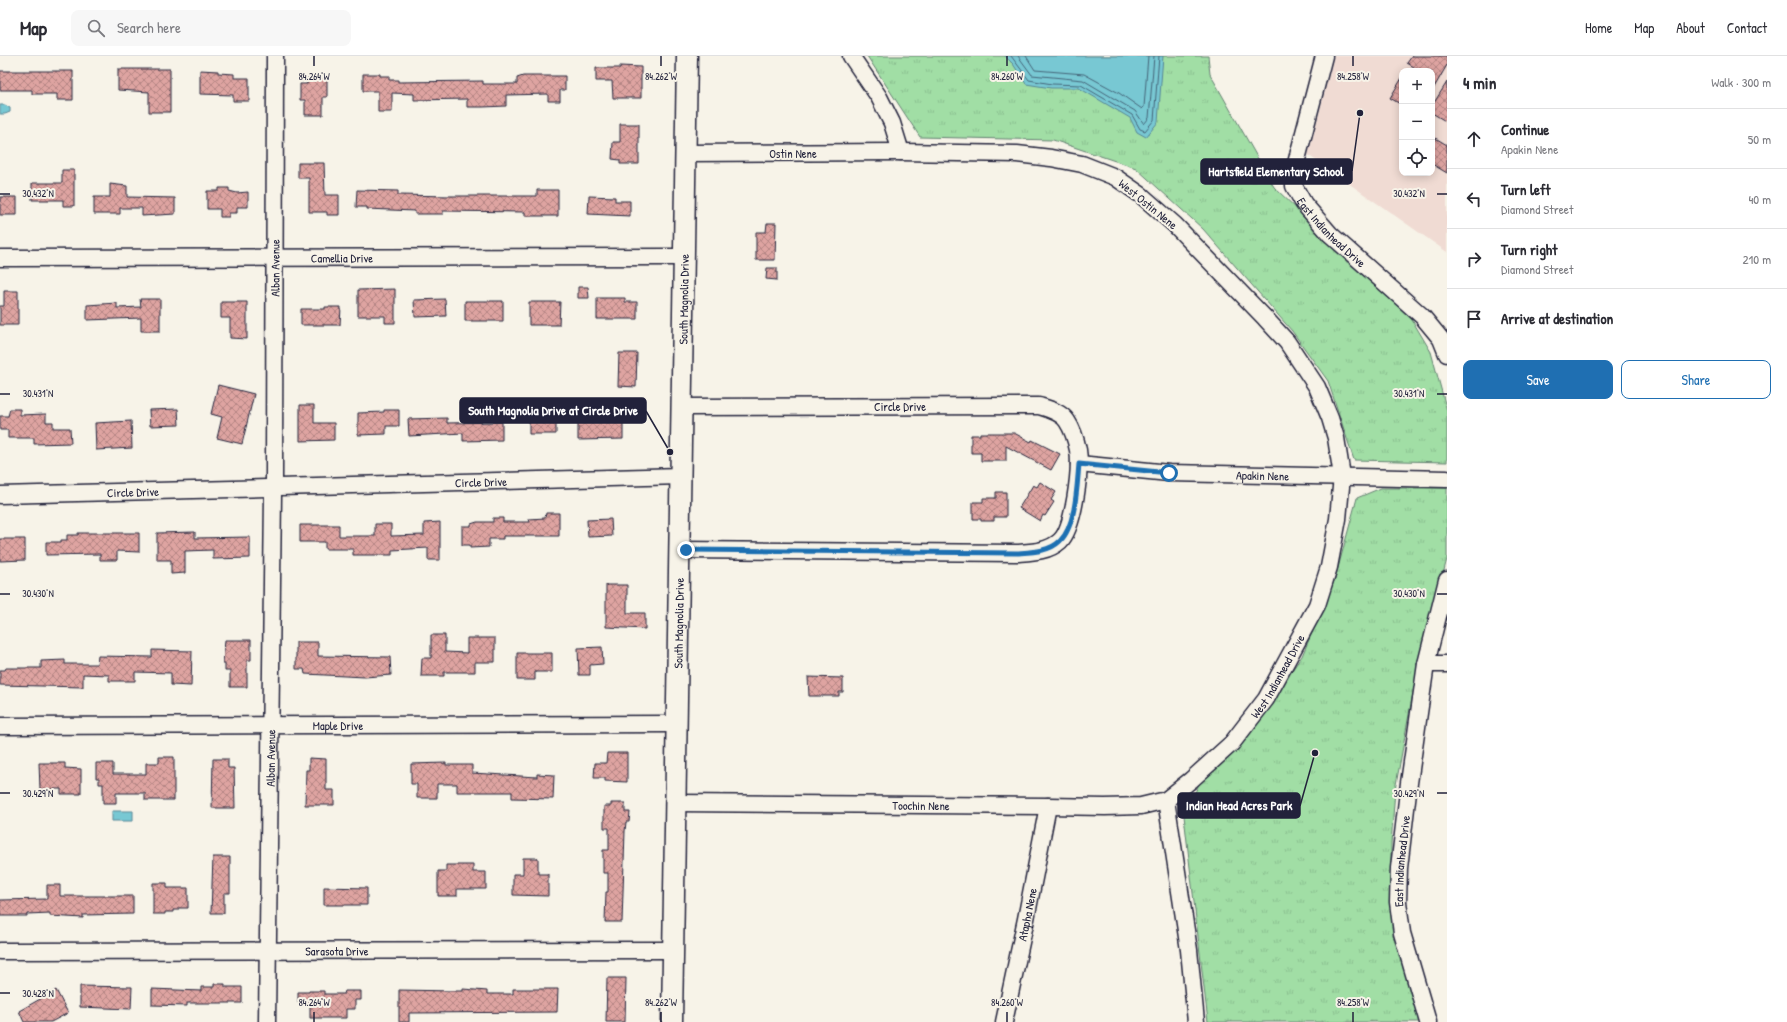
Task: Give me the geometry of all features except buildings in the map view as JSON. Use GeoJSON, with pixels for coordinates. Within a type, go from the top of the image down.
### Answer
{"type":"FeatureCollection","features":[{"type":"Feature","properties":{"kind":"main road","name":"South Magnolia Drive"},"geometry":{"type":"LineString","coordinates":[[672,1022],[687,56]]}},
{"type":"Feature","properties":{"kind":"street","name":"Alban Avenue"},"geometry":{"type":"LineString","coordinates":[[267,1022],[272,725],[275,56]]}},
{"type":"Feature","properties":{"kind":"street"},"geometry":{"type":"LineString","coordinates":[[851,56],[879,96],[892,123],[900,152]]}},
{"type":"Feature","properties":{"kind":"street","name":"East Indianhead Drive"},"geometry":{"type":"LineString","coordinates":[[1324,56],[1294,171],[1294,186],[1304,204],[1330,234],[1422,316],[1441,339],[1447,354]]}},
{"type":"Feature","properties":{"kind":"street","name":"Ostin Nene"},"geometry":{"type":"LineString","coordinates":[[686,153],[900,152]]}},
{"type":"Feature","properties":{"kind":"street","name":"West Ostin Nene"},"geometry":{"type":"LineString","coordinates":[[900,152],[1017,154],[1051,158],[1082,164],[1115,177],[1141,195],[1175,225],[1265,318]]}},
{"type":"Feature","properties":{"kind":"street","name":"Camellia Drive"},"geometry":{"type":"LineString","coordinates":[[0,258],[684,257]]}},
{"type":"Feature","properties":{"kind":"street","name":"West Indianhead Drive"},"geometry":{"type":"LineString","coordinates":[[1166,800],[1191,780],[1232,743],[1266,699],[1317,605],[1329,567],[1338,519],[1342,476],[1336,438],[1330,418],[1317,387],[1287,342],[1265,318]]}},
{"type":"Feature","properties":{"kind":"street","name":"Circle Drive"},"geometry":{"type":"LineString","coordinates":[[680,550],[1036,552],[1048,548],[1060,541],[1072,519],[1079,464],[1075,436],[1067,420],[1056,411],[1039,406],[682,407]]}},
{"type":"Feature","properties":{"kind":"street","name":"Apakin Nene"},"geometry":{"type":"LineString","coordinates":[[1079,464],[1169,473],[1447,479]]}},
{"type":"Feature","properties":{"kind":"street","name":"Circle Drive"},"geometry":{"type":"LineString","coordinates":[[0,495],[681,476]]}},
{"type":"Feature","properties":{"kind":"street","name":"East Indianhead Drive"},"geometry":{"type":"LineString","coordinates":[[1428,1022],[1402,933],[1398,902],[1399,868],[1426,664],[1447,580]]}},
{"type":"Feature","properties":{"kind":"street"},"geometry":{"type":"LineString","coordinates":[[1426,664],[1447,664]]}},
{"type":"Feature","properties":{"kind":"street","name":"Maple Drive"},"geometry":{"type":"LineString","coordinates":[[0,726],[676,724]]}},
{"type":"Feature","properties":{"kind":"street"},"geometry":{"type":"LineString","coordinates":[[1166,800],[1172,829],[1189,950],[1196,1022]]}},
{"type":"Feature","properties":{"kind":"street","name":"Toochin Nene"},"geometry":{"type":"LineString","coordinates":[[676,803],[1105,807],[1141,806],[1166,800]]}},
{"type":"Feature","properties":{"kind":"street","name":"Atapha Nene"},"geometry":{"type":"LineString","coordinates":[[1004,1022],[1048,806]]}},
{"type":"Feature","properties":{"kind":"street","name":"Sarasota Drive"},"geometry":{"type":"LineString","coordinates":[[0,951],[674,950]]}},
{"type":"Feature","properties":{"kind":"shaded area"},"geometry":{"type":"Polygon","coordinates":[[[1334,56],[1447,56],[1447,252],[1308,155],[1334,56]]]}},
{"type":"Feature","properties":{"kind":"green space"},"geometry":{"type":"Polygon","coordinates":[[[867,56],[1208,56],[1210,74],[1274,187],[1412,320],[1431,352],[1447,411],[1447,462],[1354,460],[1328,381],[1292,331],[1203,229],[1136,168],[1053,140],[920,137],[867,56]]]}},
{"type":"Feature","properties":{"kind":"green space"},"geometry":{"type":"Polygon","coordinates":[[[1381,488],[1447,488],[1447,559],[1417,671],[1395,790],[1391,844],[1391,902],[1423,1022],[1208,1022],[1184,816],[1199,784],[1256,722],[1302,656],[1335,579],[1357,498],[1381,488]]]}},
{"type":"Feature","properties":{"kind":"water"},"geometry":{"type":"Polygon","coordinates":[[[1005,56],[1163,56],[1158,122],[1146,137],[1137,132],[1130,118],[1079,88],[1051,88],[1026,84],[1013,64],[1005,56]]]}},
{"type":"Feature","properties":{"kind":"water"},"geometry":{"type":"Polygon","coordinates":[[[0,105],[5,105],[10,108],[10,112],[0,114],[0,105]]]}},
{"type":"Feature","properties":{"kind":"water"},"geometry":{"type":"Polygon","coordinates":[[[112,811],[133,811],[133,821],[112,821],[112,811]]]}},
{"type":"Feature","properties":{"kind":"place","name":"Hartsfield Elementary School"},"geometry":{"type":"Point","coordinates":[1360,113]}},
{"type":"Feature","properties":{"kind":"place","name":"South Magnolia Drive at Circle Drive"},"geometry":{"type":"Point","coordinates":[670,452]}},
{"type":"Feature","properties":{"kind":"place","name":"Indian Head Acres Park"},"geometry":{"type":"Point","coordinates":[1315,753]}},
{"type":"Feature","properties":{"kind":"route"},"geometry":{"type":"LineString","coordinates":[[686,550],[1036,552],[1048,548],[1060,541],[1072,519],[1079,464],[1169,473]]}}]}
